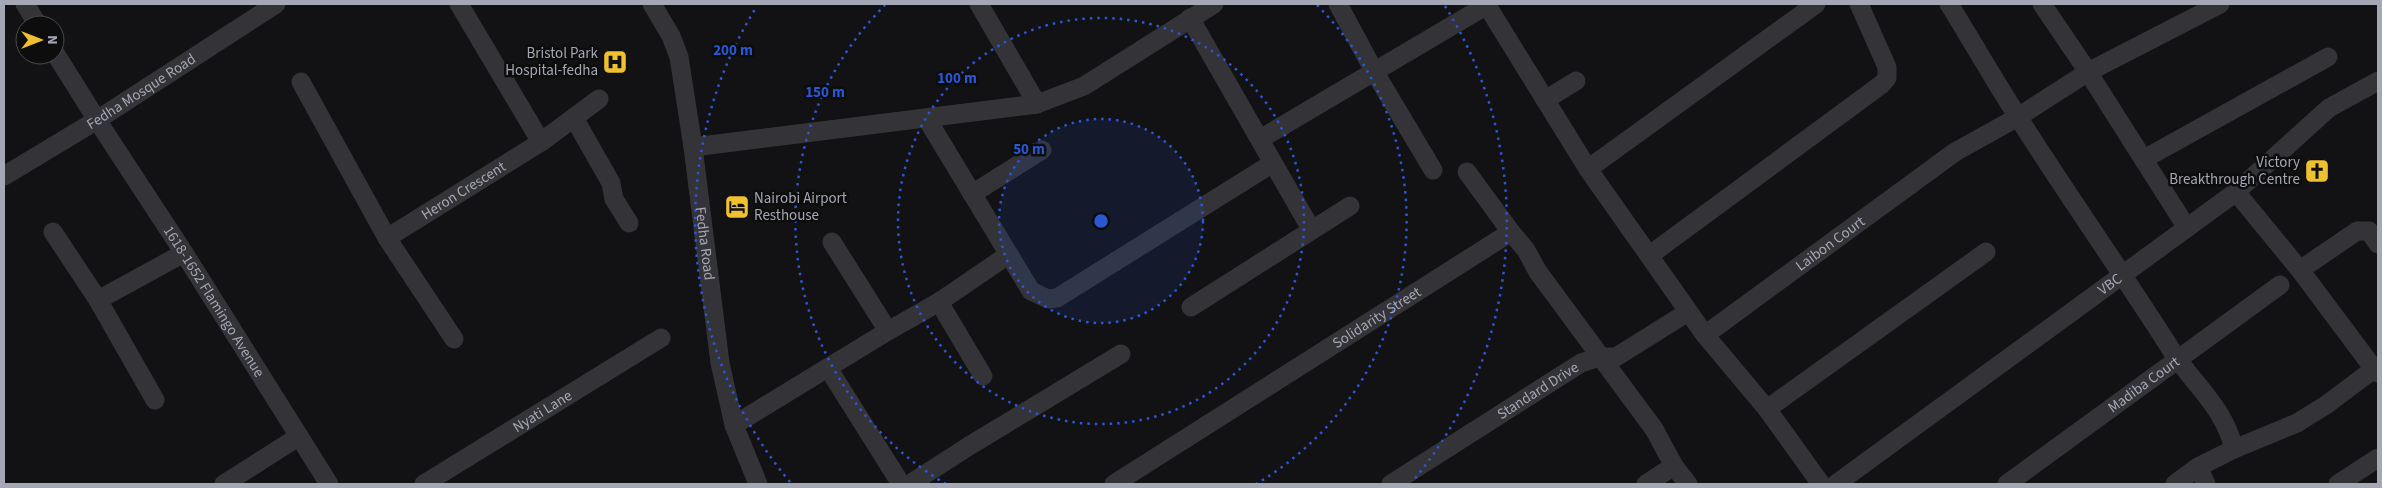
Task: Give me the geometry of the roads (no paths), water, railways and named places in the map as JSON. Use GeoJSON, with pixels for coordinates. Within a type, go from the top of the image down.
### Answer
{"type":"FeatureCollection","features":[{"type":"Feature","properties":{"kind":"street"},"geometry":{"type":"LineString","coordinates":[[25,4],[32,15]]}},
{"type":"Feature","properties":{"kind":"street","name":"Fedha Mosque Road"},"geometry":{"type":"LineString","coordinates":[[4,176],[97,120],[252,10],[276,4]]}},
{"type":"Feature","properties":{"kind":"street","name":"Fedha Road"},"geometry":{"type":"LineString","coordinates":[[652,4],[671,36],[679,56],[693,147],[720,363],[734,425],[758,484]]}},
{"type":"Feature","properties":{"kind":"street"},"geometry":{"type":"LineString","coordinates":[[693,147],[1038,104],[1084,86],[1214,4]]}},
{"type":"Feature","properties":{"kind":"street"},"geometry":{"type":"LineString","coordinates":[[1338,4],[1374,71],[1434,170]]}},
{"type":"Feature","properties":{"kind":"street"},"geometry":{"type":"LineString","coordinates":[[1260,139],[1486,4],[1588,169],[1705,335],[1767,409],[1821,484]]}},
{"type":"Feature","properties":{"kind":"street"},"geometry":{"type":"LineString","coordinates":[[1588,169],[1816,4]]}},
{"type":"Feature","properties":{"kind":"street"},"geometry":{"type":"LineString","coordinates":[[1650,255],[1882,84],[1887,78],[1887,67],[1859,4]]}},
{"type":"Feature","properties":{"kind":"street"},"geometry":{"type":"LineString","coordinates":[[1949,4],[2018,117],[2124,275],[2177,359],[2220,412],[2229,429],[2234,448]]}},
{"type":"Feature","properties":{"kind":"street"},"geometry":{"type":"LineString","coordinates":[[2042,4],[2088,72],[2187,228]]}},
{"type":"Feature","properties":{"kind":"street","name":"Laibon Court"},"geometry":{"type":"LineString","coordinates":[[1705,335],[1955,152],[2018,117],[2088,72],[2220,4]]}},
{"type":"Feature","properties":{"kind":"street"},"geometry":{"type":"LineString","coordinates":[[466,6],[541,142]]}},
{"type":"Feature","properties":{"kind":"street"},"geometry":{"type":"LineString","coordinates":[[988,7],[1038,104]]}},
{"type":"Feature","properties":{"kind":"street"},"geometry":{"type":"LineString","coordinates":[[1190,18],[1311,229]]}},
{"type":"Feature","properties":{"kind":"street"},"geometry":{"type":"LineString","coordinates":[[2144,159],[2328,57]]}},
{"type":"Feature","properties":{"kind":"street","name":"1618-1652 Flamingo Avenue"},"geometry":{"type":"LineString","coordinates":[[63,65],[184,252],[329,484]]}},
{"type":"Feature","properties":{"kind":"street"},"geometry":{"type":"LineString","coordinates":[[1545,100],[1576,81]]}},
{"type":"Feature","properties":{"kind":"street","name":"VBC"},"geometry":{"type":"LineString","coordinates":[[1836,484],[2236,192],[2329,108],[2378,81]]}},
{"type":"Feature","properties":{"kind":"street"},"geometry":{"type":"LineString","coordinates":[[302,82],[387,238],[454,339]]}},
{"type":"Feature","properties":{"kind":"street","name":"Heron Crescent"},"geometry":{"type":"LineString","coordinates":[[387,238],[541,142],[599,99]]}},
{"type":"Feature","properties":{"kind":"street"},"geometry":{"type":"LineString","coordinates":[[574,118],[611,183],[614,199],[629,223]]}},
{"type":"Feature","properties":{"kind":"street"},"geometry":{"type":"LineString","coordinates":[[927,119],[1031,290],[1048,299],[1058,298],[1273,163]]}},
{"type":"Feature","properties":{"kind":"street"},"geometry":{"type":"LineString","coordinates":[[972,194],[1042,150]]}},
{"type":"Feature","properties":{"kind":"street"},"geometry":{"type":"LineString","coordinates":[[1467,172],[1526,250],[1538,272],[1599,358],[1654,429],[1674,466],[1688,484]]}},
{"type":"Feature","properties":{"kind":"street"},"geometry":{"type":"LineString","coordinates":[[2175,484],[2202,476],[2234,448],[2297,423],[2376,371],[2300,270],[2236,192]]}},
{"type":"Feature","properties":{"kind":"street"},"geometry":{"type":"LineString","coordinates":[[1191,307],[1350,206]]}},
{"type":"Feature","properties":{"kind":"street"},"geometry":{"type":"LineString","coordinates":[[2300,270],[2357,231],[2372,224],[2378,244]]}},
{"type":"Feature","properties":{"kind":"street"},"geometry":{"type":"LineString","coordinates":[[54,232],[98,300],[156,400]]}},
{"type":"Feature","properties":{"kind":"street","name":"Solidarity Street"},"geometry":{"type":"LineString","coordinates":[[1114,484],[1511,232]]}},
{"type":"Feature","properties":{"kind":"street"},"geometry":{"type":"LineString","coordinates":[[832,242],[888,330]]}},
{"type":"Feature","properties":{"kind":"street"},"geometry":{"type":"LineString","coordinates":[[98,300],[184,252]]}},
{"type":"Feature","properties":{"kind":"street"},"geometry":{"type":"LineString","coordinates":[[1767,409],[1986,252]]}},
{"type":"Feature","properties":{"kind":"street"},"geometry":{"type":"LineString","coordinates":[[734,425],[888,330],[939,302],[1008,255]]}},
{"type":"Feature","properties":{"kind":"street","name":"Madiba Court"},"geometry":{"type":"LineString","coordinates":[[2007,484],[2280,285]]}},
{"type":"Feature","properties":{"kind":"street"},"geometry":{"type":"LineString","coordinates":[[939,302],[983,376]]}},
{"type":"Feature","properties":{"kind":"street","name":"Standard Drive"},"geometry":{"type":"LineString","coordinates":[[1391,484],[1581,363],[1599,358],[1616,357],[1688,312]]}},
{"type":"Feature","properties":{"kind":"street","name":"Nyati Lane"},"geometry":{"type":"LineString","coordinates":[[424,484],[662,338]]}},
{"type":"Feature","properties":{"kind":"street"},"geometry":{"type":"LineString","coordinates":[[910,484],[968,446],[1121,354]]}},
{"type":"Feature","properties":{"kind":"street"},"geometry":{"type":"LineString","coordinates":[[828,368],[901,484]]}},
{"type":"Feature","properties":{"kind":"street"},"geometry":{"type":"LineString","coordinates":[[224,484],[298,437]]}},
{"type":"Feature","properties":{"kind":"street"},"geometry":{"type":"LineString","coordinates":[[2338,484],[2378,458]]}},
{"type":"Feature","properties":{"kind":"street"},"geometry":{"type":"LineString","coordinates":[[1646,484],[1674,466]]}},
{"type":"Feature","properties":{"kind":"place","name":"Bristol Park Hospital-fedha"},"geometry":{"type":"Point","coordinates":[615,62]}},
{"type":"Feature","properties":{"kind":"place","name":"Victory Breakthrough Centre"},"geometry":{"type":"Point","coordinates":[2317,171]}},
{"type":"Feature","properties":{"kind":"place","name":"Nairobi Airport Resthouse"},"geometry":{"type":"Point","coordinates":[737,207]}}]}
